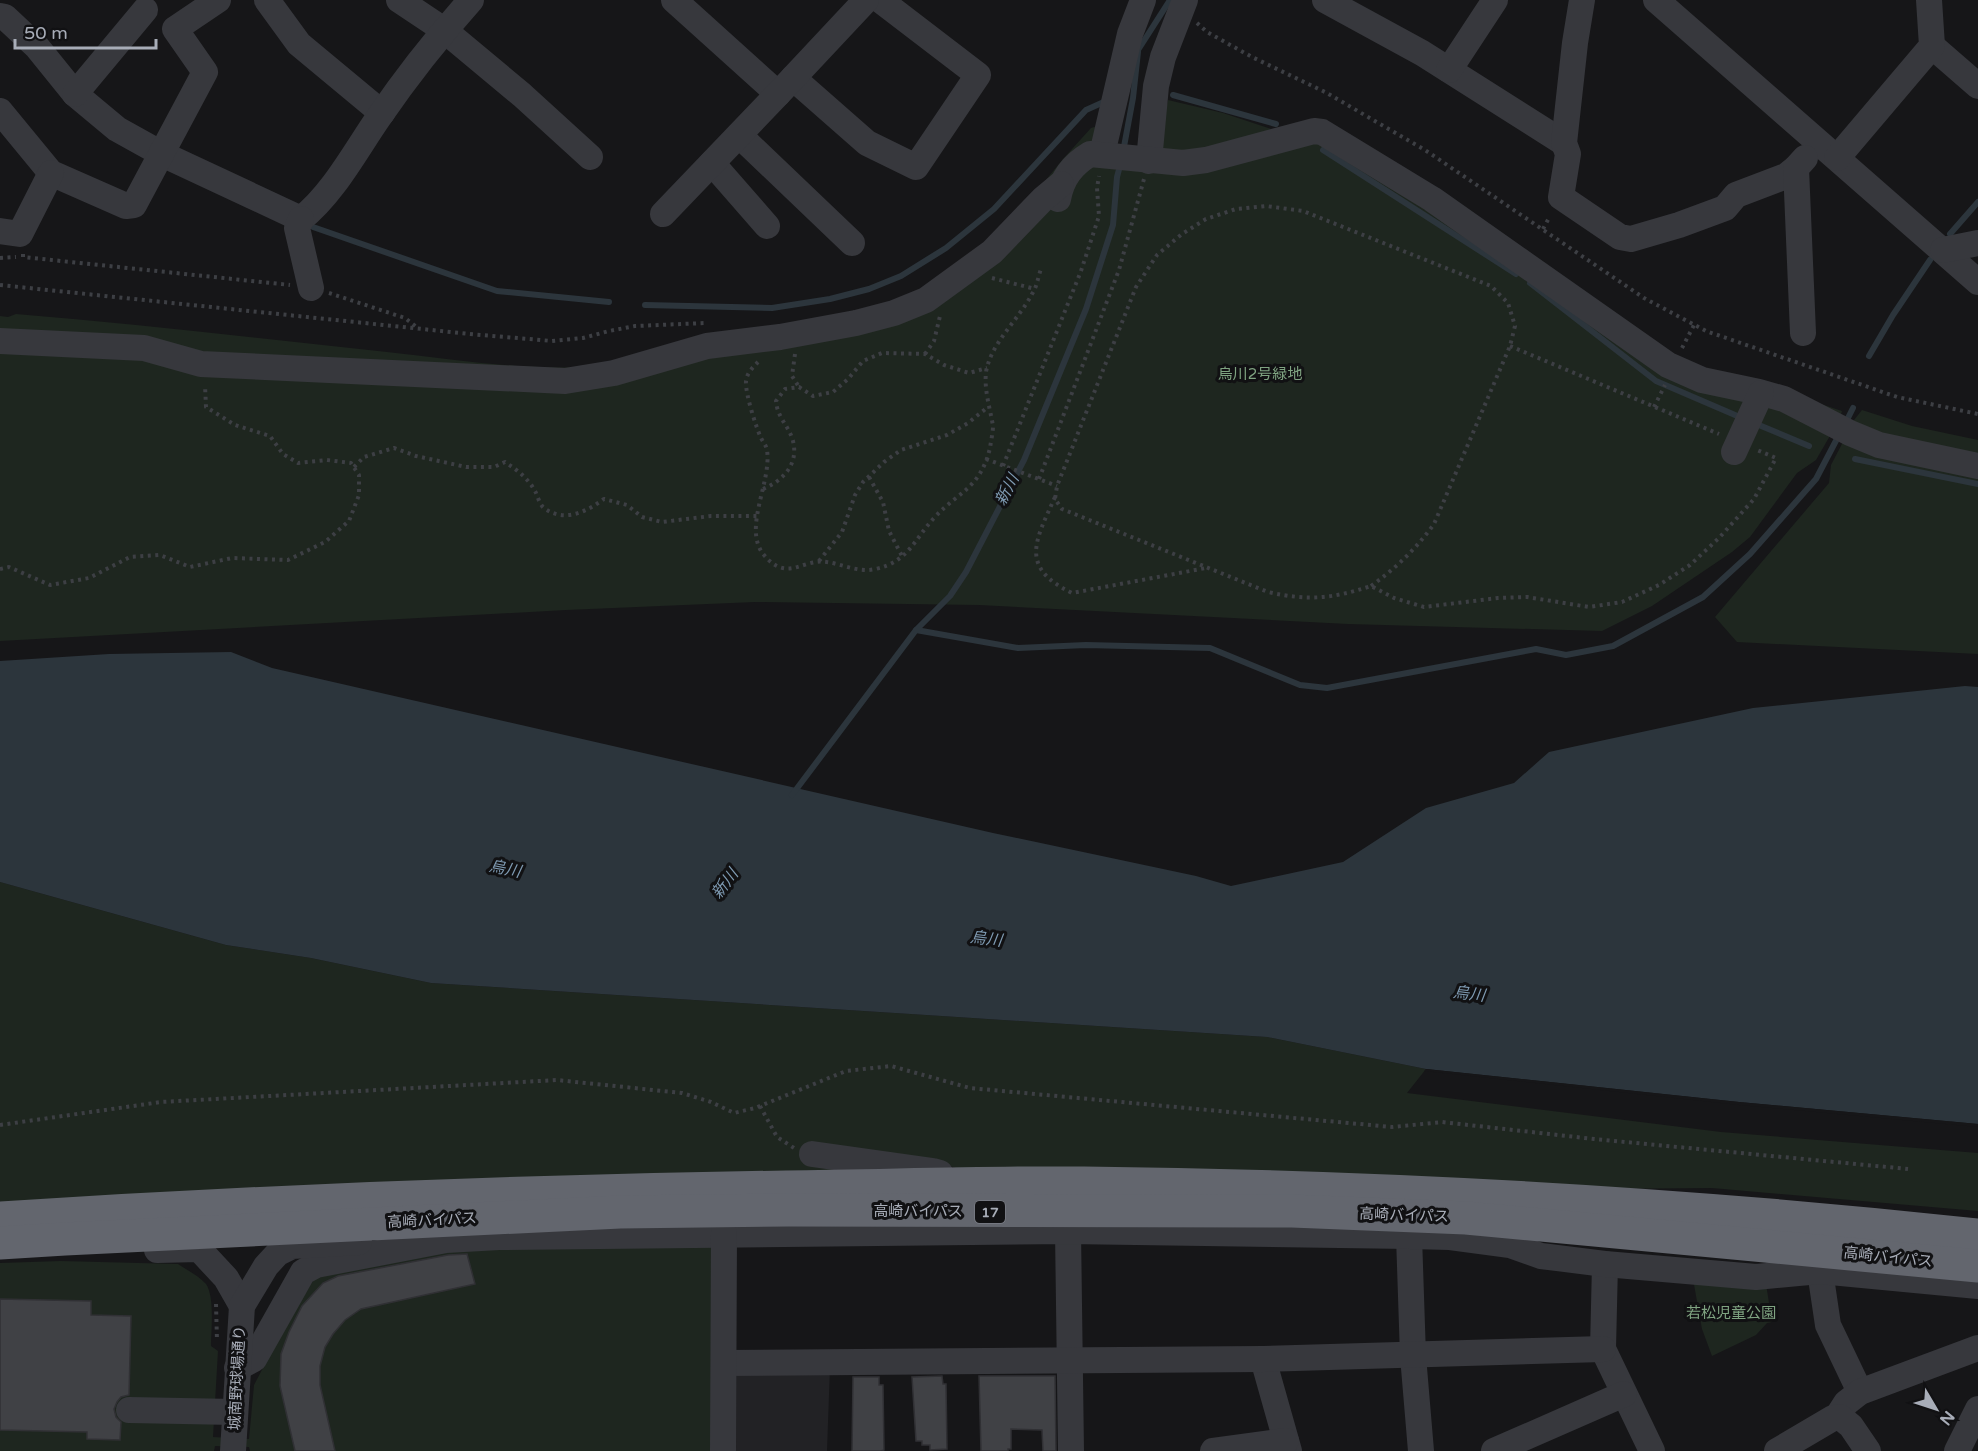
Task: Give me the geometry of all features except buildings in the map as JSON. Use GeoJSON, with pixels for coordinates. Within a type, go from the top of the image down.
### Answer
{"type":"FeatureCollection","features":[{"type":"Feature","properties":{"kind":"highway","name":"高崎バイパス"},"geometry":{"type":"LineString","coordinates":[[0,1218],[473,1194],[621,1189],[1080,1183],[1296,1187],[1469,1194],[1822,1219],[1978,1235]]}},
{"type":"Feature","properties":{"kind":"highway","name":"高崎バイパス"},"geometry":{"type":"LineString","coordinates":[[0,1243],[620,1212],[1292,1211],[1466,1218],[1829,1261],[1978,1266]]}},
{"type":"Feature","properties":{"kind":"highway"},"geometry":{"type":"LineString","coordinates":[[1510,1245],[1540,1240],[1589,1248],[1759,1262],[1829,1261]]}},
{"type":"Feature","properties":{"kind":"street"},"geometry":{"type":"LineString","coordinates":[[176,29],[218,0]]}},
{"type":"Feature","properties":{"kind":"street"},"geometry":{"type":"LineString","coordinates":[[267,0],[299,44],[382,113]]}},
{"type":"Feature","properties":{"kind":"street"},"geometry":{"type":"LineString","coordinates":[[399,0],[444,30],[522,95],[590,157]]}},
{"type":"Feature","properties":{"kind":"street"},"geometry":{"type":"LineString","coordinates":[[311,288],[297,228],[301,219],[317,207],[382,113],[444,30],[471,0]]}},
{"type":"Feature","properties":{"kind":"street"},"geometry":{"type":"LineString","coordinates":[[674,0],[786,86],[867,143],[916,167],[978,75],[880,0]]}},
{"type":"Feature","properties":{"kind":"street"},"geometry":{"type":"LineString","coordinates":[[663,214],[866,0]]}},
{"type":"Feature","properties":{"kind":"street"},"geometry":{"type":"LineString","coordinates":[[1106,155],[1130,34],[1143,0]]}},
{"type":"Feature","properties":{"kind":"street"},"geometry":{"type":"LineString","coordinates":[[1325,0],[1422,53],[1564,143]]}},
{"type":"Feature","properties":{"kind":"street"},"geometry":{"type":"LineString","coordinates":[[1449,70],[1495,0]]}},
{"type":"Feature","properties":{"kind":"street"},"geometry":{"type":"LineString","coordinates":[[1582,0],[1564,143],[1568,154],[1561,197],[1620,237],[1631,239],[1725,208],[1736,195],[1786,176],[1828,150],[1932,46]]}},
{"type":"Feature","properties":{"kind":"street"},"geometry":{"type":"LineString","coordinates":[[1656,0],[1978,282]]}},
{"type":"Feature","properties":{"kind":"street"},"geometry":{"type":"LineString","coordinates":[[1929,0],[1932,46],[1978,86]]}},
{"type":"Feature","properties":{"kind":"street"},"geometry":{"type":"LineString","coordinates":[[1146,161],[1162,57],[1179,3]]}},
{"type":"Feature","properties":{"kind":"street"},"geometry":{"type":"LineString","coordinates":[[0,111],[51,173],[126,206],[134,205],[205,72],[176,29],[140,5],[75,94]]}},
{"type":"Feature","properties":{"kind":"street"},"geometry":{"type":"LineString","coordinates":[[0,16],[5,17],[37,47],[75,94],[117,129],[162,154],[301,219]]}},
{"type":"Feature","properties":{"kind":"street"},"geometry":{"type":"LineString","coordinates":[[0,341],[144,348],[204,364],[565,381],[614,373],[707,346],[780,337],[894,314],[926,300],[992,252],[1042,199],[1059,196],[1079,161],[1090,154],[1183,164],[1206,160],[1314,130],[1322,132],[1432,199],[1668,366],[1702,380],[1784,399],[1879,445],[1978,466]]}},
{"type":"Feature","properties":{"kind":"street"},"geometry":{"type":"LineString","coordinates":[[739,135],[852,243]]}},
{"type":"Feature","properties":{"kind":"street"},"geometry":{"type":"LineString","coordinates":[[712,163],[766,226]]}},
{"type":"Feature","properties":{"kind":"street"},"geometry":{"type":"LineString","coordinates":[[1796,168],[1803,333]]}},
{"type":"Feature","properties":{"kind":"street"},"geometry":{"type":"LineString","coordinates":[[14,240],[51,173]]}},
{"type":"Feature","properties":{"kind":"street"},"geometry":{"type":"LineString","coordinates":[[1943,250],[1978,243]]}},
{"type":"Feature","properties":{"kind":"street"},"geometry":{"type":"LineString","coordinates":[[1736,447],[1761,393]]}},
{"type":"Feature","properties":{"kind":"street"},"geometry":{"type":"LineString","coordinates":[[812,1154],[940,1173],[944,1184]]}},
{"type":"Feature","properties":{"kind":"street"},"geometry":{"type":"LineString","coordinates":[[65,1239],[133,1250],[200,1249],[226,1278],[242,1306],[266,1266],[278,1254],[292,1246],[368,1241],[408,1233],[449,1220]]}},
{"type":"Feature","properties":{"kind":"street"},"geometry":{"type":"LineString","coordinates":[[237,1368],[254,1359],[303,1272],[316,1264],[446,1240],[499,1237],[1068,1232],[1450,1237],[1510,1245],[1541,1256],[1605,1264],[1756,1277],[1829,1261],[1978,1286]]}},
{"type":"Feature","properties":{"kind":"street"},"geometry":{"type":"LineString","coordinates":[[1068,1232],[1071,1451]]}},
{"type":"Feature","properties":{"kind":"street"},"geometry":{"type":"LineString","coordinates":[[723,1451],[724,1234]]}},
{"type":"Feature","properties":{"kind":"street"},"geometry":{"type":"LineString","coordinates":[[1409,1236],[1413,1356],[1421,1451]]}},
{"type":"Feature","properties":{"kind":"street"},"geometry":{"type":"LineString","coordinates":[[1829,1261],[1828,1325],[1860,1392]]}},
{"type":"Feature","properties":{"kind":"street"},"geometry":{"type":"LineString","coordinates":[[1605,1264],[1603,1349],[1652,1451]]}},
{"type":"Feature","properties":{"kind":"street","name":"城南野球場通り"},"geometry":{"type":"LineString","coordinates":[[233,1451],[242,1306]]}},
{"type":"Feature","properties":{"kind":"street"},"geometry":{"type":"LineString","coordinates":[[1777,1451],[1837,1417],[1846,1403],[1860,1392],[1978,1348]]}},
{"type":"Feature","properties":{"kind":"street"},"geometry":{"type":"LineString","coordinates":[[723,1363],[1263,1359],[1603,1349]]}},
{"type":"Feature","properties":{"kind":"street"},"geometry":{"type":"LineString","coordinates":[[1213,1451],[1287,1446],[1263,1359]]}},
{"type":"Feature","properties":{"kind":"street"},"geometry":{"type":"LineString","coordinates":[[1494,1451],[1624,1394]]}},
{"type":"Feature","properties":{"kind":"street"},"geometry":{"type":"LineString","coordinates":[[1957,1451],[1978,1409]]}},
{"type":"Feature","properties":{"kind":"street"},"geometry":{"type":"LineString","coordinates":[[129,1410],[235,1412]]}},
{"type":"Feature","properties":{"kind":"street"},"geometry":{"type":"LineString","coordinates":[[1837,1417],[1847,1422],[1868,1451]]}},
{"type":"Feature","properties":{"kind":"path"},"geometry":{"type":"LineString","coordinates":[[1179,3],[1207,32],[1252,57],[1325,92],[1425,150],[1644,298],[1694,325],[1897,398],[1978,414]]}},
{"type":"Feature","properties":{"kind":"path"},"geometry":{"type":"LineString","coordinates":[[1003,466],[1081,271],[1099,216],[1097,188],[1106,155]]}},
{"type":"Feature","properties":{"kind":"path"},"geometry":{"type":"LineString","coordinates":[[1038,479],[1119,270],[1146,161]]}},
{"type":"Feature","properties":{"kind":"path"},"geometry":{"type":"LineString","coordinates":[[1266,206],[1303,211],[1491,286],[1508,303],[1515,326],[1510,346],[1434,524],[1418,547],[1392,572],[1371,586],[1323,598],[1295,598],[1268,592],[1062,509],[1055,500],[1057,486],[1136,287],[1157,255],[1182,234],[1206,219],[1236,209],[1266,206]]}},
{"type":"Feature","properties":{"kind":"path"},"geometry":{"type":"LineString","coordinates":[[0,258],[14,240],[311,288],[405,318],[420,329]]}},
{"type":"Feature","properties":{"kind":"path"},"geometry":{"type":"LineString","coordinates":[[762,358],[751,369],[746,381],[760,438],[767,448],[758,516],[754,525],[756,540],[763,554],[773,564],[789,569],[822,561],[853,569],[874,570],[896,562],[913,547],[935,517],[967,491],[982,471],[993,428],[988,407],[987,368],[996,347],[1035,289],[1041,269]]}},
{"type":"Feature","properties":{"kind":"path"},"geometry":{"type":"LineString","coordinates":[[989,278],[1035,289]]}},
{"type":"Feature","properties":{"kind":"path"},"geometry":{"type":"LineString","coordinates":[[0,285],[552,341],[583,338],[609,330],[635,326],[717,323]]}},
{"type":"Feature","properties":{"kind":"path"},"geometry":{"type":"LineString","coordinates":[[925,354],[933,341],[941,311],[938,314]]}},
{"type":"Feature","properties":{"kind":"path"},"geometry":{"type":"LineString","coordinates":[[1680,353],[1694,325]]}},
{"type":"Feature","properties":{"kind":"path"},"geometry":{"type":"LineString","coordinates":[[1371,586],[1394,598],[1424,607],[1498,598],[1527,597],[1589,607],[1622,602],[1659,585],[1690,565],[1755,499],[1776,458],[1736,447],[1510,346]]}},
{"type":"Feature","properties":{"kind":"path"},"geometry":{"type":"LineString","coordinates":[[787,352],[798,352],[792,376],[799,387],[813,396],[833,392],[863,361],[882,353],[925,354],[944,365],[969,373],[987,368]]}},
{"type":"Feature","properties":{"kind":"path"},"geometry":{"type":"LineString","coordinates":[[0,569],[9,567],[50,585],[89,578],[130,557],[160,555],[190,567],[232,558],[288,560],[325,542],[349,520],[359,495],[359,475],[351,463],[327,460],[298,463],[283,454],[270,436],[235,425],[206,407],[204,364]]}},
{"type":"Feature","properties":{"kind":"path"},"geometry":{"type":"LineString","coordinates":[[762,489],[779,482],[789,468],[794,455],[793,440],[777,412],[776,401],[785,389],[799,387]]}},
{"type":"Feature","properties":{"kind":"path"},"geometry":{"type":"LineString","coordinates":[[818,562],[842,532],[855,495],[884,462],[901,450],[947,435],[968,423],[988,407]]}},
{"type":"Feature","properties":{"kind":"path"},"geometry":{"type":"LineString","coordinates":[[354,467],[364,457],[394,448],[416,456],[466,467],[494,467],[505,462],[521,474],[535,490],[542,507],[562,516],[587,511],[604,499],[627,506],[642,517],[662,522],[711,516],[758,516]]}},
{"type":"Feature","properties":{"kind":"path"},"geometry":{"type":"LineString","coordinates":[[986,459],[1057,486]]}},
{"type":"Feature","properties":{"kind":"path"},"geometry":{"type":"LineString","coordinates":[[869,477],[883,502],[889,531],[902,556]]}},
{"type":"Feature","properties":{"kind":"path"},"geometry":{"type":"LineString","coordinates":[[1056,494],[1037,539],[1035,553],[1041,570],[1057,585],[1072,593],[1207,568]]}},
{"type":"Feature","properties":{"kind":"path"},"geometry":{"type":"LineString","coordinates":[[0,1125],[161,1102],[557,1080],[682,1093],[711,1102],[734,1113],[760,1106],[846,1071],[891,1066],[970,1088],[1392,1127],[1442,1122],[1908,1169]]}},
{"type":"Feature","properties":{"kind":"path"},"geometry":{"type":"LineString","coordinates":[[760,1106],[777,1137],[795,1149],[812,1154]]}},
{"type":"Feature","properties":{"kind":"path"},"geometry":{"type":"LineString","coordinates":[[215,1294],[216,1338],[219,1346]]}},
{"type":"Feature","properties":{"kind":"shaded area"},"geometry":{"type":"Polygon","coordinates":[[[830,1367],[827,1451],[728,1451],[731,1374],[830,1367]]]}},
{"type":"Feature","properties":{"kind":"green space","name":"烏川2号緑地"},"geometry":{"type":"Polygon","coordinates":[[[1168,100],[1223,113],[1274,130],[1318,121],[1671,358],[1842,411],[1840,417],[1850,425],[1862,410],[1912,426],[1978,440],[1978,654],[1737,642],[1715,617],[1829,483],[1831,465],[1844,440],[1831,434],[1816,460],[1797,473],[1750,537],[1732,552],[1652,606],[1602,631],[1348,624],[979,605],[755,602],[0,641],[0,316],[8,317],[16,314],[109,322],[485,363],[558,368],[582,367],[857,316],[917,293],[1005,230],[1091,128],[1101,125],[1099,144],[1156,152],[1168,100]]]}},
{"type":"Feature","properties":{"kind":"green space"},"geometry":{"type":"Polygon","coordinates":[[[0,882],[226,945],[311,958],[431,983],[1267,1037],[1426,1069],[1407,1093],[1721,1132],[1978,1153],[1978,1211],[1712,1188],[1591,1189],[976,1174],[936,1162],[914,1173],[0,1213],[0,882]]]}},
{"type":"Feature","properties":{"kind":"green space"},"geometry":{"type":"Polygon","coordinates":[[[711,1239],[719,1249],[711,1451],[250,1451],[249,1447],[215,1446],[214,1451],[0,1451],[0,1263],[61,1261],[178,1264],[196,1276],[206,1284],[209,1290],[212,1305],[211,1346],[218,1351],[213,1437],[249,1439],[254,1385],[317,1274],[471,1244],[711,1239]]]}},
{"type":"Feature","properties":{"kind":"green space","name":"若松児童公園"},"geometry":{"type":"Polygon","coordinates":[[[1693,1279],[1766,1284],[1772,1322],[1767,1323],[1756,1335],[1712,1356],[1702,1329],[1693,1279]]]}},
{"type":"Feature","properties":{"kind":"water","name":"烏川"},"geometry":{"type":"Polygon","coordinates":[[[231,652],[272,668],[993,833],[1196,876],[1231,886],[1343,862],[1426,808],[1514,783],[1549,752],[1753,708],[1965,686],[1978,687],[1978,1124],[1739,1102],[1426,1069],[1267,1037],[431,983],[311,958],[226,945],[0,882],[0,661],[109,654],[231,652]]]}},
{"type":"Feature","properties":{"kind":"pier"},"geometry":{"type":"Polygon","coordinates":[[[1426,1069],[1739,1102],[1978,1124],[1978,1127],[1739,1105],[1424,1071],[1426,1069]]]}},
{"type":"Feature","properties":{"kind":"waterway"},"geometry":{"type":"LineString","coordinates":[[1138,50],[1170,0]]}},
{"type":"Feature","properties":{"kind":"waterway","name":"新川"},"geometry":{"type":"LineString","coordinates":[[1123,152],[1133,98],[1138,52]]}},
{"type":"Feature","properties":{"kind":"waterway"},"geometry":{"type":"LineString","coordinates":[[1173,95],[1276,124]]}},
{"type":"Feature","properties":{"kind":"waterway"},"geometry":{"type":"LineString","coordinates":[[645,305],[772,308],[830,299],[869,289],[901,276],[946,248],[994,209],[1086,110],[1106,101]]}},
{"type":"Feature","properties":{"kind":"waterway"},"geometry":{"type":"LineString","coordinates":[[1323,150],[1516,274]]}},
{"type":"Feature","properties":{"kind":"waterway","name":"新川"},"geometry":{"type":"LineString","coordinates":[[792,795],[916,630],[950,596],[966,572],[1024,460],[1086,309],[1113,225],[1117,177],[1121,162]]}},
{"type":"Feature","properties":{"kind":"waterway"},"geometry":{"type":"LineString","coordinates":[[1950,234],[1978,202]]}},
{"type":"Feature","properties":{"kind":"waterway"},"geometry":{"type":"LineString","coordinates":[[313,227],[497,291],[609,302]]}},
{"type":"Feature","properties":{"kind":"waterway"},"geometry":{"type":"LineString","coordinates":[[1869,356],[1930,260]]}},
{"type":"Feature","properties":{"kind":"waterway"},"geometry":{"type":"LineString","coordinates":[[1530,283],[1656,381],[1742,418]]}},
{"type":"Feature","properties":{"kind":"waterway"},"geometry":{"type":"LineString","coordinates":[[1845,424],[1853,408]]}},
{"type":"Feature","properties":{"kind":"waterway"},"geometry":{"type":"LineString","coordinates":[[1754,423],[1809,446]]}},
{"type":"Feature","properties":{"kind":"waterway"},"geometry":{"type":"LineString","coordinates":[[916,630],[1018,648],[1086,645],[1210,648],[1300,685],[1327,688],[1536,649],[1566,655],[1613,646],[1703,597],[1750,554],[1816,479],[1840,433]]}},
{"type":"Feature","properties":{"kind":"waterway"},"geometry":{"type":"LineString","coordinates":[[1855,459],[1978,484]]}}]}
